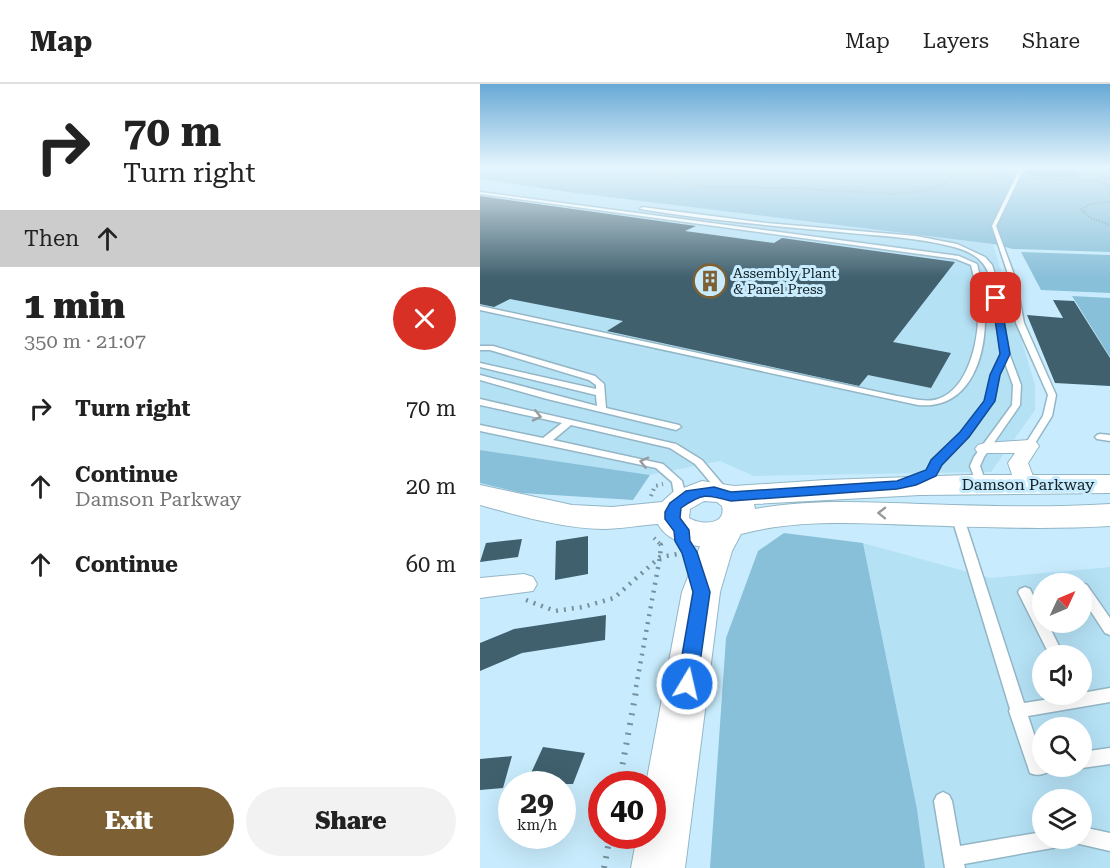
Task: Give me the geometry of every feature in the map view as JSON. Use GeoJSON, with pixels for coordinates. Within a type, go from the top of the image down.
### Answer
{"type":"FeatureCollection","features":[{"type":"Feature","properties":{"kind":"street"},"geometry":{"type":"LineString","coordinates":[[985,448],[1029,446]]}},
{"type":"Feature","properties":{"kind":"street"},"geometry":{"type":"LineString","coordinates":[[1025,484],[1018,463],[1029,446]]}},
{"type":"Feature","properties":{"kind":"street","name":"Damson Parkway"},"geometry":{"type":"LineString","coordinates":[[729,511],[754,519],[834,513],[1025,484],[1110,484]]}},
{"type":"Feature","properties":{"kind":"street","name":"Damson Parkway"},"geometry":{"type":"LineString","coordinates":[[729,511],[897,485],[954,495],[1025,519],[1071,519],[1110,515]]}},
{"type":"Feature","properties":{"kind":"street"},"geometry":{"type":"LineString","coordinates":[[480,495],[549,512],[603,518],[678,514],[702,492],[729,511]]}},
{"type":"Feature","properties":{"kind":"street"},"geometry":{"type":"LineString","coordinates":[[954,495],[993,501],[1051,502],[1110,510]]}},
{"type":"Feature","properties":{"kind":"street"},"geometry":{"type":"LineString","coordinates":[[678,514],[703,535],[729,511]]}},
{"type":"Feature","properties":{"kind":"street"},"geometry":{"type":"LineString","coordinates":[[658,868],[701,592],[729,511]]}},
{"type":"Feature","properties":{"kind":"street"},"geometry":{"type":"LineString","coordinates":[[678,514],[683,541],[690,552],[701,592]]}},
{"type":"Feature","properties":{"kind":"street"},"geometry":{"type":"LineString","coordinates":[[481,591],[524,584]]}},
{"type":"Feature","properties":{"kind":"lane"},"geometry":{"type":"LineString","coordinates":[[480,308],[897,399],[939,402],[953,396],[964,385],[977,352],[982,316],[980,286],[974,264],[957,257],[566,205]]}},
{"type":"Feature","properties":{"kind":"lane"},"geometry":{"type":"LineString","coordinates":[[608,205],[723,219],[916,238],[945,243],[972,253],[989,265],[1005,354],[1017,385],[1016,405],[954,495]]}},
{"type":"Feature","properties":{"kind":"lane"},"geometry":{"type":"LineString","coordinates":[[1005,205],[994,226],[1013,280],[1020,323],[1053,395],[1048,420],[1029,446]]}},
{"type":"Feature","properties":{"kind":"lane"},"geometry":{"type":"LineString","coordinates":[[480,348],[490,348],[592,378],[600,384],[602,410]]}},
{"type":"Feature","properties":{"kind":"lane"},"geometry":{"type":"LineString","coordinates":[[1005,354],[995,375],[990,401],[965,435],[936,463],[954,495],[1017,711],[1032,748]]}},
{"type":"Feature","properties":{"kind":"lane"},"geometry":{"type":"LineString","coordinates":[[480,365],[600,393]]}},
{"type":"Feature","properties":{"kind":"lane"},"geometry":{"type":"LineString","coordinates":[[480,378],[676,427]]}},
{"type":"Feature","properties":{"kind":"lane"},"geometry":{"type":"LineString","coordinates":[[480,402],[673,446],[692,455],[702,463],[729,511]]}},
{"type":"Feature","properties":{"kind":"lane"},"geometry":{"type":"LineString","coordinates":[[546,441],[568,423]]}},
{"type":"Feature","properties":{"kind":"lane"},"geometry":{"type":"LineString","coordinates":[[480,428],[658,466],[677,481],[678,514]]}},
{"type":"Feature","properties":{"kind":"lane"},"geometry":{"type":"LineString","coordinates":[[1025,592],[1052,645]]}},
{"type":"Feature","properties":{"kind":"lane"},"geometry":{"type":"LineString","coordinates":[[1092,604],[1110,629]]}},
{"type":"Feature","properties":{"kind":"lane"},"geometry":{"type":"LineString","coordinates":[[1092,696],[1110,695]]}},
{"type":"Feature","properties":{"kind":"lane"},"geometry":{"type":"LineString","coordinates":[[1017,711],[1043,705]]}},
{"type":"Feature","properties":{"kind":"lane"},"geometry":{"type":"LineString","coordinates":[[1092,759],[1110,756]]}},
{"type":"Feature","properties":{"kind":"lane"},"geometry":{"type":"LineString","coordinates":[[943,801],[954,862],[1032,844]]}},
{"type":"Feature","properties":{"kind":"lane"},"geometry":{"type":"LineString","coordinates":[[1092,838],[1110,842]]}},
{"type":"Feature","properties":{"kind":"path"},"geometry":{"type":"LineString","coordinates":[[1090,205],[1081,209],[1095,221],[1110,225]]}},
{"type":"Feature","properties":{"kind":"path"},"geometry":{"type":"LineString","coordinates":[[524,584],[526,600],[541,608],[555,611],[583,607],[614,598],[660,557],[621,771]]}},
{"type":"Feature","properties":{"kind":"path"},"geometry":{"type":"LineString","coordinates":[[604,868],[608,849]]}},
{"type":"Feature","properties":{"kind":"shaded area"},"geometry":{"type":"Polygon","coordinates":[[[480,205],[670,205],[993,244],[1035,385],[1035,410],[991,472],[754,476],[720,461],[650,475],[480,450],[480,205]]]}},
{"type":"Feature","properties":{"kind":"shaded area"},"geometry":{"type":"Polygon","coordinates":[[[670,205],[1110,205],[1110,252],[1013,249],[993,244],[670,205]]]}},
{"type":"Feature","properties":{"kind":"shaded area"},"geometry":{"type":"Polygon","coordinates":[[[1021,252],[1110,255],[1110,293],[1041,290],[1021,252]]]}},
{"type":"Feature","properties":{"kind":"shaded area"},"geometry":{"type":"Polygon","coordinates":[[[1072,296],[1110,298],[1110,357],[1072,296]]]}},
{"type":"Feature","properties":{"kind":"shaded area"},"geometry":{"type":"Polygon","coordinates":[[[480,450],[650,475],[633,500],[521,493],[480,483],[480,450]]]}},
{"type":"Feature","properties":{"kind":"shaded area"},"geometry":{"type":"Polygon","coordinates":[[[784,533],[863,543],[917,809],[925,868],[710,868],[726,638],[758,551],[784,533]]]}},
{"type":"Feature","properties":{"kind":"shaded area"},"geometry":{"type":"Polygon","coordinates":[[[863,543],[990,578],[1032,574],[1032,633],[1092,633],[1092,573],[1045,573],[1110,567],[1110,868],[925,868],[917,809],[863,543]]]}},
{"type":"Feature","properties":{"kind":"building","name":"Assembly Plant & Panel Press"},"geometry":{"type":"Polygon","coordinates":[[[480,205],[542,205],[696,226],[685,231],[774,243],[782,238],[955,262],[893,342],[951,353],[931,388],[868,375],[859,386],[607,331],[623,321],[510,299],[494,307],[480,304],[480,205]]]}},
{"type":"Feature","properties":{"kind":"building"},"geometry":{"type":"Polygon","coordinates":[[[1053,300],[1074,301],[1110,358],[1110,386],[1055,383],[1027,315],[1063,318],[1053,300]]]}},
{"type":"Feature","properties":{"kind":"building"},"geometry":{"type":"Polygon","coordinates":[[[588,536],[588,574],[555,580],[556,541],[588,536]]]}},
{"type":"Feature","properties":{"kind":"building"},"geometry":{"type":"Polygon","coordinates":[[[522,539],[518,557],[480,562],[486,543],[522,539]]]}},
{"type":"Feature","properties":{"kind":"building"},"geometry":{"type":"Polygon","coordinates":[[[606,615],[605,640],[522,653],[480,671],[480,643],[514,629],[606,615]]]}},
{"type":"Feature","properties":{"kind":"building"},"geometry":{"type":"Polygon","coordinates":[[[543,747],[585,753],[576,776],[576,771],[532,771],[543,747]]]}},
{"type":"Feature","properties":{"kind":"building"},"geometry":{"type":"Polygon","coordinates":[[[512,756],[508,771],[498,771],[498,788],[480,790],[480,759],[512,756]]]}},
{"type":"Feature","properties":{"kind":"place","name":"Assembly Plant & Panel Press"},"geometry":{"type":"Point","coordinates":[710,281]}},
{"type":"Feature","properties":{"kind":"route"},"geometry":{"type":"LineString","coordinates":[[687,684],[701,592],[690,552],[683,541],[681,530],[675,525],[673,519],[672,512],[675,506],[681,500],[702,492],[714,491],[731,496],[897,485],[911,482],[931,473],[936,463],[965,435],[990,401],[995,375],[1005,354],[996,298]]}}]}
